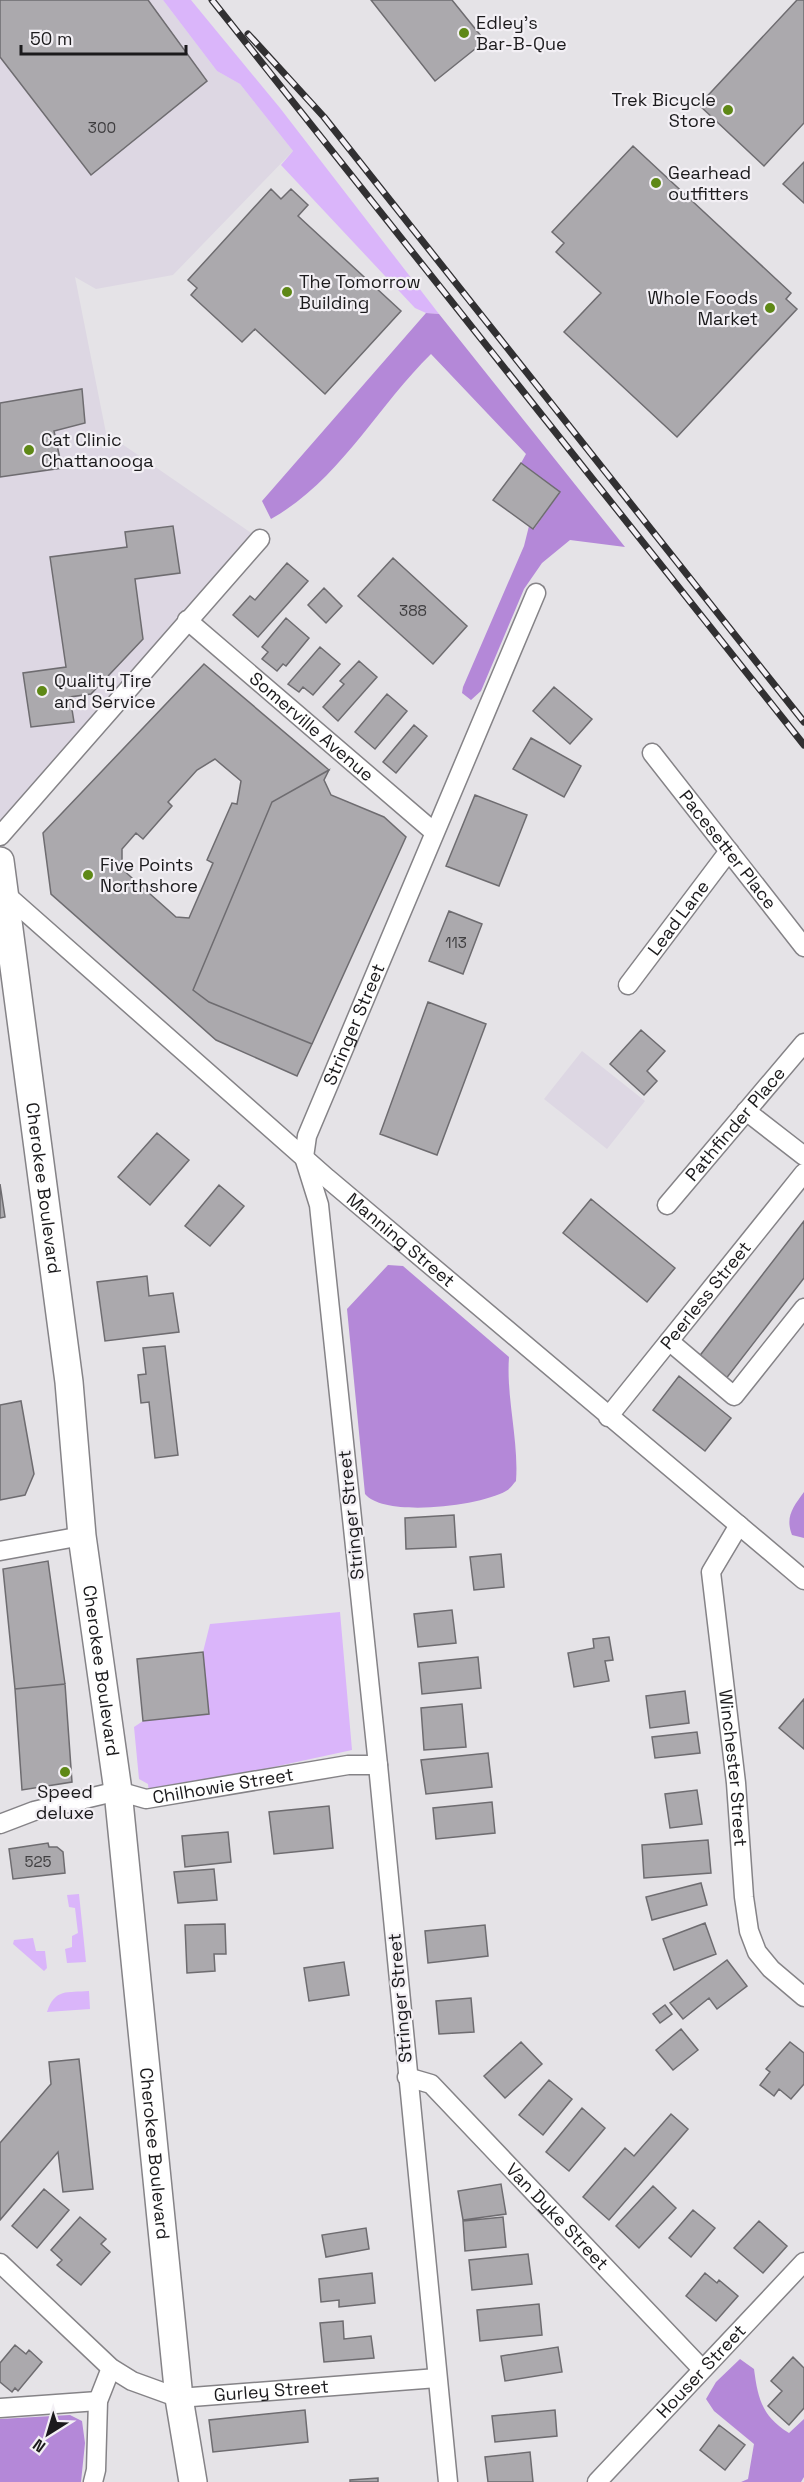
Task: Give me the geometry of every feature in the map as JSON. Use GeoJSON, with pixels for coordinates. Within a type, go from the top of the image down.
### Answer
{"type":"FeatureCollection","features":[{"type":"Feature","properties":{"kind":"main road","name":"Cherokee Boulevard"},"geometry":{"type":"LineString","coordinates":[[0,861],[2,890],[69,1382],[82,1536],[118,1791],[179,2398],[193,2482]]}},
{"type":"Feature","properties":{"kind":"street"},"geometry":{"type":"LineString","coordinates":[[0,836],[260,540]]}},
{"type":"Feature","properties":{"kind":"street","name":"Stringer Street"},"geometry":{"type":"LineString","coordinates":[[448,2482],[378,1765],[319,1205],[304,1157],[307,1136],[536,593]]}},
{"type":"Feature","properties":{"kind":"street","name":"Somerville Avenue"},"geometry":{"type":"LineString","coordinates":[[187,621],[434,832]]}},
{"type":"Feature","properties":{"kind":"street","name":"Pacesetter Place"},"geometry":{"type":"LineString","coordinates":[[652,753],[804,947]]}},
{"type":"Feature","properties":{"kind":"street","name":"Lead Lane"},"geometry":{"type":"LineString","coordinates":[[628,985],[729,851]]}},
{"type":"Feature","properties":{"kind":"street","name":"Manning Street"},"geometry":{"type":"LineString","coordinates":[[2,890],[304,1157],[608,1417],[804,1580]]}},
{"type":"Feature","properties":{"kind":"street","name":"Pathfinder Place"},"geometry":{"type":"LineString","coordinates":[[667,1205],[804,1043]]}},
{"type":"Feature","properties":{"kind":"street"},"geometry":{"type":"LineString","coordinates":[[746,1111],[804,1156]]}},
{"type":"Feature","properties":{"kind":"street","name":"Peerless Street"},"geometry":{"type":"LineString","coordinates":[[608,1417],[804,1173]]}},
{"type":"Feature","properties":{"kind":"street"},"geometry":{"type":"LineString","coordinates":[[669,1341],[734,1396],[804,1308]]}},
{"type":"Feature","properties":{"kind":"street","name":"Winchester Street"},"geometry":{"type":"LineString","coordinates":[[739,1525],[711,1572],[736,1782],[744,1897],[749,1931],[757,1952],[771,1969],[804,1998]]}},
{"type":"Feature","properties":{"kind":"street"},"geometry":{"type":"LineString","coordinates":[[0,1551],[82,1536]]}},
{"type":"Feature","properties":{"kind":"street","name":"Chilhowie Street"},"geometry":{"type":"LineString","coordinates":[[0,1824],[34,1811],[118,1791],[147,1799],[348,1765],[378,1765]]}},
{"type":"Feature","properties":{"kind":"street","name":"Van Dyke Street"},"geometry":{"type":"LineString","coordinates":[[407,2077],[431,2084],[702,2369]]}},
{"type":"Feature","properties":{"kind":"street","name":"Houser Street"},"geometry":{"type":"LineString","coordinates":[[597,2482],[804,2262]]}},
{"type":"Feature","properties":{"kind":"street","name":"Gurley Street"},"geometry":{"type":"LineString","coordinates":[[0,2263],[111,2368],[132,2381],[179,2398],[437,2378]]}},
{"type":"Feature","properties":{"kind":"street"},"geometry":{"type":"LineString","coordinates":[[93,2482],[96,2470],[98,2401],[111,2368]]}},
{"type":"Feature","properties":{"kind":"street"},"geometry":{"type":"LineString","coordinates":[[0,2408],[98,2401]]}},
{"type":"Feature","properties":{"kind":"shaded area"},"geometry":{"type":"Polygon","coordinates":[[[0,0],[163,0],[217,71],[240,84],[293,151],[173,275],[96,289],[75,277],[106,433],[260,539],[0,836],[0,0]]]}},
{"type":"Feature","properties":{"kind":"shaded area"},"geometry":{"type":"Polygon","coordinates":[[[163,0],[191,0],[280,108],[439,314],[426,313],[415,308],[281,165],[293,151],[240,84],[217,71],[163,0]]]}},
{"type":"Feature","properties":{"kind":"shaded area"},"geometry":{"type":"Polygon","coordinates":[[[426,313],[439,314],[625,547],[570,540],[542,563],[524,589],[481,691],[471,700],[462,693],[463,687],[524,546],[529,526],[534,529],[560,492],[521,463],[526,454],[431,354],[337,464],[317,484],[271,519],[262,501],[426,313]]]}},
{"type":"Feature","properties":{"kind":"shaded area"},"geometry":{"type":"Polygon","coordinates":[[[582,1051],[645,1101],[607,1149],[544,1099],[582,1051]]]}},
{"type":"Feature","properties":{"kind":"shaded area"},"geometry":{"type":"Polygon","coordinates":[[[388,1265],[403,1266],[509,1357],[516,1481],[506,1491],[455,1505],[412,1508],[392,1506],[376,1501],[365,1494],[347,1309],[388,1265]]]}},
{"type":"Feature","properties":{"kind":"shaded area"},"geometry":{"type":"Polygon","coordinates":[[[804,1492],[804,1538],[792,1535],[789,1523],[794,1507],[804,1492]]]}},
{"type":"Feature","properties":{"kind":"shaded area"},"geometry":{"type":"Polygon","coordinates":[[[340,1612],[352,1750],[149,1794],[148,1784],[139,1779],[134,1727],[143,1721],[209,1714],[203,1652],[210,1624],[340,1612]]]}},
{"type":"Feature","properties":{"kind":"shaded area"},"geometry":{"type":"Polygon","coordinates":[[[79,1894],[86,1962],[67,1963],[65,1949],[72,1947],[72,1936],[78,1933],[75,1908],[69,1907],[67,1895],[79,1894]]]}},
{"type":"Feature","properties":{"kind":"shaded area"},"geometry":{"type":"Polygon","coordinates":[[[33,1938],[36,1951],[45,1951],[47,1968],[44,1971],[13,1944],[14,1940],[33,1938]]]}},
{"type":"Feature","properties":{"kind":"shaded area"},"geometry":{"type":"Polygon","coordinates":[[[89,1991],[90,2009],[47,2012],[50,2004],[58,1995],[89,1991]]]}},
{"type":"Feature","properties":{"kind":"shaded area"},"geometry":{"type":"Polygon","coordinates":[[[740,2359],[754,2369],[757,2389],[763,2406],[780,2427],[789,2433],[804,2419],[804,2477],[801,2482],[741,2482],[748,2479],[754,2444],[714,2411],[706,2399],[716,2382],[740,2359]]]}},
{"type":"Feature","properties":{"kind":"shaded area"},"geometry":{"type":"Polygon","coordinates":[[[70,2415],[82,2421],[85,2443],[81,2482],[0,2482],[0,2419],[70,2415]]]}},
{"type":"Feature","properties":{"kind":"building"},"geometry":{"type":"Polygon","coordinates":[[[0,0],[148,0],[207,81],[91,175],[0,57],[0,0]]]}},
{"type":"Feature","properties":{"kind":"building"},"geometry":{"type":"Polygon","coordinates":[[[371,0],[452,0],[485,41],[435,81],[371,0]]]}},
{"type":"Feature","properties":{"kind":"building"},"geometry":{"type":"Polygon","coordinates":[[[797,0],[804,0],[804,123],[764,166],[699,105],[797,0]]]}},
{"type":"Feature","properties":{"kind":"building"},"geometry":{"type":"Polygon","coordinates":[[[633,146],[791,293],[786,299],[797,309],[677,437],[564,332],[601,293],[556,252],[564,243],[552,232],[633,146]]]}},
{"type":"Feature","properties":{"kind":"building"},"geometry":{"type":"Polygon","coordinates":[[[804,162],[804,203],[783,184],[804,162]]]}},
{"type":"Feature","properties":{"kind":"building","name":"The Tomorrow Building"},"geometry":{"type":"Polygon","coordinates":[[[271,189],[281,199],[291,189],[308,205],[298,216],[401,311],[325,394],[255,329],[242,342],[191,295],[197,288],[188,280],[271,189]]]}},
{"type":"Feature","properties":{"kind":"building","name":"Cat Clinic Chattanooga"},"geometry":{"type":"Polygon","coordinates":[[[82,389],[85,423],[54,431],[62,468],[0,477],[0,403],[82,389]]]}},
{"type":"Feature","properties":{"kind":"building"},"geometry":{"type":"Polygon","coordinates":[[[521,463],[560,492],[533,529],[493,500],[521,463]]]}},
{"type":"Feature","properties":{"kind":"building"},"geometry":{"type":"Polygon","coordinates":[[[173,526],[180,573],[135,579],[143,639],[91,694],[70,697],[74,722],[31,727],[23,673],[66,667],[50,557],[127,547],[125,532],[173,526]]]}},
{"type":"Feature","properties":{"kind":"building"},"geometry":{"type":"Polygon","coordinates":[[[393,558],[467,626],[433,664],[358,596],[393,558]]]}},
{"type":"Feature","properties":{"kind":"building"},"geometry":{"type":"Polygon","coordinates":[[[287,563],[308,581],[258,637],[233,615],[250,596],[255,600],[287,563]]]}},
{"type":"Feature","properties":{"kind":"building"},"geometry":{"type":"Polygon","coordinates":[[[324,588],[342,606],[326,623],[308,605],[324,588]]]}},
{"type":"Feature","properties":{"kind":"building"},"geometry":{"type":"Polygon","coordinates":[[[286,618],[309,638],[286,666],[283,664],[277,671],[262,659],[268,652],[262,647],[286,618]]]}},
{"type":"Feature","properties":{"kind":"building"},"geometry":{"type":"Polygon","coordinates":[[[320,647],[340,664],[313,695],[303,687],[299,692],[288,684],[320,647]]]}},
{"type":"Feature","properties":{"kind":"building"},"geometry":{"type":"Polygon","coordinates":[[[359,661],[377,677],[338,721],[323,707],[344,684],[340,681],[359,661]]]}},
{"type":"Feature","properties":{"kind":"building","name":"Five Points Northshore"},"geometry":{"type":"Polygon","coordinates":[[[204,664],[329,770],[272,802],[193,990],[209,1002],[312,1044],[297,1076],[216,1040],[51,894],[43,833],[204,664]],[[215,759],[197,770],[168,802],[172,806],[143,839],[136,833],[122,849],[122,869],[176,917],[189,918],[213,863],[207,860],[232,803],[237,804],[241,781],[215,759]]]}},
{"type":"Feature","properties":{"kind":"building"},"geometry":{"type":"Polygon","coordinates":[[[554,687],[592,719],[570,744],[533,711],[554,687]]]}},
{"type":"Feature","properties":{"kind":"building"},"geometry":{"type":"Polygon","coordinates":[[[387,694],[407,711],[375,749],[355,732],[387,694]]]}},
{"type":"Feature","properties":{"kind":"building"},"geometry":{"type":"Polygon","coordinates":[[[414,725],[427,736],[396,773],[383,762],[414,725]]]}},
{"type":"Feature","properties":{"kind":"building"},"geometry":{"type":"Polygon","coordinates":[[[531,738],[581,766],[564,797],[513,769],[531,738]]]}},
{"type":"Feature","properties":{"kind":"building"},"geometry":{"type":"Polygon","coordinates":[[[329,770],[324,780],[331,795],[384,817],[406,837],[312,1044],[209,1002],[193,990],[272,802],[329,770]]]}},
{"type":"Feature","properties":{"kind":"building"},"geometry":{"type":"Polygon","coordinates":[[[475,795],[527,815],[499,886],[446,866],[475,795]]]}},
{"type":"Feature","properties":{"kind":"building"},"geometry":{"type":"Polygon","coordinates":[[[449,911],[482,924],[463,974],[429,961],[449,911]]]}},
{"type":"Feature","properties":{"kind":"building"},"geometry":{"type":"Polygon","coordinates":[[[428,1002],[486,1024],[437,1155],[380,1134],[428,1002]]]}},
{"type":"Feature","properties":{"kind":"building"},"geometry":{"type":"Polygon","coordinates":[[[641,1030],[665,1051],[647,1071],[657,1081],[644,1095],[610,1064],[641,1030]]]}},
{"type":"Feature","properties":{"kind":"building"},"geometry":{"type":"Polygon","coordinates":[[[157,1133],[189,1160],[150,1205],[118,1177],[157,1133]]]}},
{"type":"Feature","properties":{"kind":"building"},"geometry":{"type":"Polygon","coordinates":[[[0,1184],[5,1217],[0,1218],[0,1184]]]}},
{"type":"Feature","properties":{"kind":"building"},"geometry":{"type":"Polygon","coordinates":[[[219,1185],[244,1206],[210,1246],[185,1226],[219,1185]]]}},
{"type":"Feature","properties":{"kind":"building"},"geometry":{"type":"Polygon","coordinates":[[[591,1199],[675,1268],[647,1302],[563,1233],[591,1199]]]}},
{"type":"Feature","properties":{"kind":"building"},"geometry":{"type":"Polygon","coordinates":[[[804,1221],[804,1278],[725,1380],[698,1358],[804,1221]]]}},
{"type":"Feature","properties":{"kind":"building"},"geometry":{"type":"Polygon","coordinates":[[[147,1276],[149,1296],[173,1293],[179,1332],[105,1341],[97,1282],[147,1276]]]}},
{"type":"Feature","properties":{"kind":"building"},"geometry":{"type":"Polygon","coordinates":[[[165,1346],[178,1455],[155,1458],[149,1402],[141,1403],[138,1375],[146,1374],[143,1348],[165,1346]]]}},
{"type":"Feature","properties":{"kind":"building"},"geometry":{"type":"Polygon","coordinates":[[[679,1376],[731,1418],[705,1451],[653,1410],[679,1376]]]}},
{"type":"Feature","properties":{"kind":"building"},"geometry":{"type":"Polygon","coordinates":[[[21,1401],[34,1474],[25,1495],[0,1500],[0,1405],[21,1401]]]}},
{"type":"Feature","properties":{"kind":"building"},"geometry":{"type":"Polygon","coordinates":[[[454,1515],[456,1547],[406,1549],[405,1518],[454,1515]]]}},
{"type":"Feature","properties":{"kind":"building"},"geometry":{"type":"Polygon","coordinates":[[[501,1554],[504,1587],[474,1590],[470,1557],[501,1554]]]}},
{"type":"Feature","properties":{"kind":"building"},"geometry":{"type":"Polygon","coordinates":[[[48,1561],[65,1684],[15,1689],[3,1569],[48,1561]]]}},
{"type":"Feature","properties":{"kind":"building"},"geometry":{"type":"Polygon","coordinates":[[[452,1610],[456,1643],[418,1647],[414,1614],[452,1610]]]}},
{"type":"Feature","properties":{"kind":"building"},"geometry":{"type":"Polygon","coordinates":[[[609,1637],[613,1660],[605,1661],[609,1681],[574,1687],[568,1653],[594,1648],[593,1639],[609,1637]]]}},
{"type":"Feature","properties":{"kind":"building"},"geometry":{"type":"Polygon","coordinates":[[[203,1652],[209,1714],[143,1721],[137,1659],[203,1652]]]}},
{"type":"Feature","properties":{"kind":"building"},"geometry":{"type":"Polygon","coordinates":[[[478,1657],[481,1688],[422,1694],[419,1663],[478,1657]]]}},
{"type":"Feature","properties":{"kind":"building"},"geometry":{"type":"Polygon","coordinates":[[[65,1684],[72,1782],[22,1790],[15,1689],[65,1684]]]}},
{"type":"Feature","properties":{"kind":"building"},"geometry":{"type":"Polygon","coordinates":[[[685,1691],[689,1723],[650,1728],[646,1696],[685,1691]]]}},
{"type":"Feature","properties":{"kind":"building"},"geometry":{"type":"Polygon","coordinates":[[[804,1699],[804,1749],[779,1728],[804,1699]]]}},
{"type":"Feature","properties":{"kind":"building"},"geometry":{"type":"Polygon","coordinates":[[[462,1704],[466,1747],[424,1750],[421,1708],[462,1704]]]}},
{"type":"Feature","properties":{"kind":"building"},"geometry":{"type":"Polygon","coordinates":[[[697,1732],[700,1753],[655,1758],[652,1737],[697,1732]]]}},
{"type":"Feature","properties":{"kind":"building"},"geometry":{"type":"Polygon","coordinates":[[[488,1753],[492,1787],[426,1794],[421,1760],[488,1753]]]}},
{"type":"Feature","properties":{"kind":"building"},"geometry":{"type":"Polygon","coordinates":[[[697,1790],[702,1824],[670,1828],[665,1794],[697,1790]]]}},
{"type":"Feature","properties":{"kind":"building"},"geometry":{"type":"Polygon","coordinates":[[[492,1802],[495,1833],[436,1839],[433,1808],[492,1802]]]}},
{"type":"Feature","properties":{"kind":"building"},"geometry":{"type":"Polygon","coordinates":[[[329,1806],[333,1848],[274,1854],[269,1812],[329,1806]]]}},
{"type":"Feature","properties":{"kind":"building"},"geometry":{"type":"Polygon","coordinates":[[[228,1832],[231,1862],[185,1867],[182,1836],[228,1832]]]}},
{"type":"Feature","properties":{"kind":"building"},"geometry":{"type":"Polygon","coordinates":[[[708,1840],[711,1873],[644,1878],[642,1845],[708,1840]]]}},
{"type":"Feature","properties":{"kind":"building"},"geometry":{"type":"Polygon","coordinates":[[[48,1843],[49,1847],[57,1847],[63,1852],[65,1873],[13,1879],[9,1849],[48,1843]]]}},
{"type":"Feature","properties":{"kind":"building"},"geometry":{"type":"Polygon","coordinates":[[[214,1869],[217,1900],[178,1903],[174,1872],[214,1869]]]}},
{"type":"Feature","properties":{"kind":"building"},"geometry":{"type":"Polygon","coordinates":[[[701,1883],[707,1905],[652,1920],[646,1897],[701,1883]]]}},
{"type":"Feature","properties":{"kind":"building"},"geometry":{"type":"Polygon","coordinates":[[[705,1923],[716,1954],[674,1970],[663,1939],[705,1923]]]}},
{"type":"Feature","properties":{"kind":"building"},"geometry":{"type":"Polygon","coordinates":[[[225,1924],[226,1954],[214,1954],[215,1971],[187,1973],[185,1925],[225,1924]]]}},
{"type":"Feature","properties":{"kind":"building"},"geometry":{"type":"Polygon","coordinates":[[[485,1925],[488,1956],[428,1963],[425,1931],[485,1925]]]}},
{"type":"Feature","properties":{"kind":"building"},"geometry":{"type":"Polygon","coordinates":[[[727,1960],[747,1986],[717,2009],[709,1998],[683,2019],[670,2003],[727,1960]]]}},
{"type":"Feature","properties":{"kind":"building"},"geometry":{"type":"Polygon","coordinates":[[[344,1962],[349,1995],[309,2001],[304,1968],[344,1962]]]}},
{"type":"Feature","properties":{"kind":"building"},"geometry":{"type":"Polygon","coordinates":[[[471,1998],[474,2032],[439,2034],[436,2001],[471,1998]]]}},
{"type":"Feature","properties":{"kind":"building"},"geometry":{"type":"Polygon","coordinates":[[[665,2005],[672,2014],[660,2023],[653,2014],[665,2005]]]}},
{"type":"Feature","properties":{"kind":"building"},"geometry":{"type":"Polygon","coordinates":[[[681,2029],[698,2050],[673,2070],[656,2050],[681,2029]]]}},
{"type":"Feature","properties":{"kind":"building"},"geometry":{"type":"Polygon","coordinates":[[[521,2042],[542,2064],[505,2098],[484,2076],[521,2042]]]}},
{"type":"Feature","properties":{"kind":"building"},"geometry":{"type":"Polygon","coordinates":[[[790,2042],[804,2053],[804,2084],[791,2099],[779,2089],[774,2096],[760,2085],[770,2072],[766,2069],[790,2042]]]}},
{"type":"Feature","properties":{"kind":"building"},"geometry":{"type":"Polygon","coordinates":[[[79,2059],[93,2189],[63,2192],[58,2152],[0,2220],[0,2143],[51,2084],[49,2062],[79,2059]]]}},
{"type":"Feature","properties":{"kind":"building"},"geometry":{"type":"Polygon","coordinates":[[[549,2080],[572,2099],[543,2135],[519,2115],[549,2080]]]}},
{"type":"Feature","properties":{"kind":"building"},"geometry":{"type":"Polygon","coordinates":[[[582,2108],[605,2128],[569,2171],[546,2152],[582,2108]]]}},
{"type":"Feature","properties":{"kind":"building"},"geometry":{"type":"Polygon","coordinates":[[[671,2114],[688,2129],[609,2220],[583,2197],[625,2148],[634,2156],[671,2114]]]}},
{"type":"Feature","properties":{"kind":"building"},"geometry":{"type":"Polygon","coordinates":[[[501,2184],[506,2214],[463,2220],[458,2191],[501,2184]]]}},
{"type":"Feature","properties":{"kind":"building"},"geometry":{"type":"Polygon","coordinates":[[[653,2186],[676,2208],[639,2248],[616,2226],[653,2186]]]}},
{"type":"Feature","properties":{"kind":"building"},"geometry":{"type":"Polygon","coordinates":[[[44,2189],[69,2210],[37,2248],[12,2226],[44,2189]]]}},
{"type":"Feature","properties":{"kind":"building"},"geometry":{"type":"Polygon","coordinates":[[[693,2210],[715,2228],[691,2257],[669,2238],[693,2210]]]}},
{"type":"Feature","properties":{"kind":"building"},"geometry":{"type":"Polygon","coordinates":[[[80,2217],[106,2239],[101,2244],[110,2252],[81,2285],[57,2265],[62,2260],[51,2250],[80,2217]]]}},
{"type":"Feature","properties":{"kind":"building"},"geometry":{"type":"Polygon","coordinates":[[[503,2217],[506,2247],[465,2251],[463,2221],[503,2217]]]}},
{"type":"Feature","properties":{"kind":"building"},"geometry":{"type":"Polygon","coordinates":[[[759,2221],[787,2246],[763,2273],[734,2248],[759,2221]]]}},
{"type":"Feature","properties":{"kind":"building"},"geometry":{"type":"Polygon","coordinates":[[[366,2228],[369,2249],[326,2257],[322,2235],[366,2228]]]}},
{"type":"Feature","properties":{"kind":"building"},"geometry":{"type":"Polygon","coordinates":[[[528,2254],[532,2284],[472,2290],[469,2260],[528,2254]]]}},
{"type":"Feature","properties":{"kind":"building"},"geometry":{"type":"Polygon","coordinates":[[[372,2273],[375,2303],[339,2307],[339,2300],[321,2302],[319,2279],[372,2273]]]}},
{"type":"Feature","properties":{"kind":"building"},"geometry":{"type":"Polygon","coordinates":[[[705,2273],[717,2283],[719,2280],[738,2296],[716,2321],[686,2296],[705,2273]]]}},
{"type":"Feature","properties":{"kind":"building"},"geometry":{"type":"Polygon","coordinates":[[[539,2304],[542,2335],[480,2341],[477,2310],[539,2304]]]}},
{"type":"Feature","properties":{"kind":"building"},"geometry":{"type":"Polygon","coordinates":[[[343,2321],[344,2339],[371,2336],[374,2358],[324,2362],[320,2323],[343,2321]]]}},
{"type":"Feature","properties":{"kind":"building"},"geometry":{"type":"Polygon","coordinates":[[[15,2345],[26,2354],[29,2350],[42,2362],[18,2391],[15,2388],[12,2392],[0,2382],[0,2363],[15,2345]]]}},
{"type":"Feature","properties":{"kind":"building"},"geometry":{"type":"Polygon","coordinates":[[[558,2347],[562,2372],[505,2381],[501,2356],[558,2347]]]}},
{"type":"Feature","properties":{"kind":"building"},"geometry":{"type":"Polygon","coordinates":[[[793,2357],[804,2368],[804,2408],[789,2425],[768,2406],[782,2391],[771,2381],[793,2357]]]}},
{"type":"Feature","properties":{"kind":"building"},"geometry":{"type":"Polygon","coordinates":[[[305,2410],[308,2442],[213,2452],[209,2420],[305,2410]]]}},
{"type":"Feature","properties":{"kind":"building"},"geometry":{"type":"Polygon","coordinates":[[[555,2410],[557,2436],[495,2442],[492,2416],[555,2410]]]}},
{"type":"Feature","properties":{"kind":"building"},"geometry":{"type":"Polygon","coordinates":[[[719,2425],[745,2445],[725,2470],[700,2450],[719,2425]]]}},
{"type":"Feature","properties":{"kind":"building"},"geometry":{"type":"Polygon","coordinates":[[[530,2452],[533,2482],[488,2482],[485,2457],[530,2452]]]}},
{"type":"Feature","properties":{"kind":"building"},"geometry":{"type":"Polygon","coordinates":[[[378,2478],[378,2482],[350,2482],[350,2480],[378,2478]]]}},
{"type":"Feature","properties":{"kind":"railway"},"geometry":{"type":"LineString","coordinates":[[212,0],[804,745]]}},
{"type":"Feature","properties":{"kind":"railway"},"geometry":{"type":"LineString","coordinates":[[248,34],[324,117],[804,722]]}},
{"type":"Feature","properties":{"kind":"place","name":"Edley's Bar-B-Que"},"geometry":{"type":"Point","coordinates":[464,33]}},
{"type":"Feature","properties":{"kind":"place","name":"Trek Bicycle Store"},"geometry":{"type":"Point","coordinates":[728,110]}},
{"type":"Feature","properties":{"kind":"place","name":"Gearhead outfitters"},"geometry":{"type":"Point","coordinates":[656,183]}},
{"type":"Feature","properties":{"kind":"place","name":"The Tomorrow Building"},"geometry":{"type":"Point","coordinates":[287,292]}},
{"type":"Feature","properties":{"kind":"place","name":"Whole Foods Market"},"geometry":{"type":"Point","coordinates":[770,308]}},
{"type":"Feature","properties":{"kind":"place","name":"Cat Clinic Chattanooga"},"geometry":{"type":"Point","coordinates":[29,450]}},
{"type":"Feature","properties":{"kind":"place","name":"Quality Tire and Service"},"geometry":{"type":"Point","coordinates":[42,691]}},
{"type":"Feature","properties":{"kind":"place","name":"Five Points Northshore"},"geometry":{"type":"Point","coordinates":[88,875]}},
{"type":"Feature","properties":{"kind":"place","name":"Speed deluxe"},"geometry":{"type":"Point","coordinates":[65,1772]}}]}
